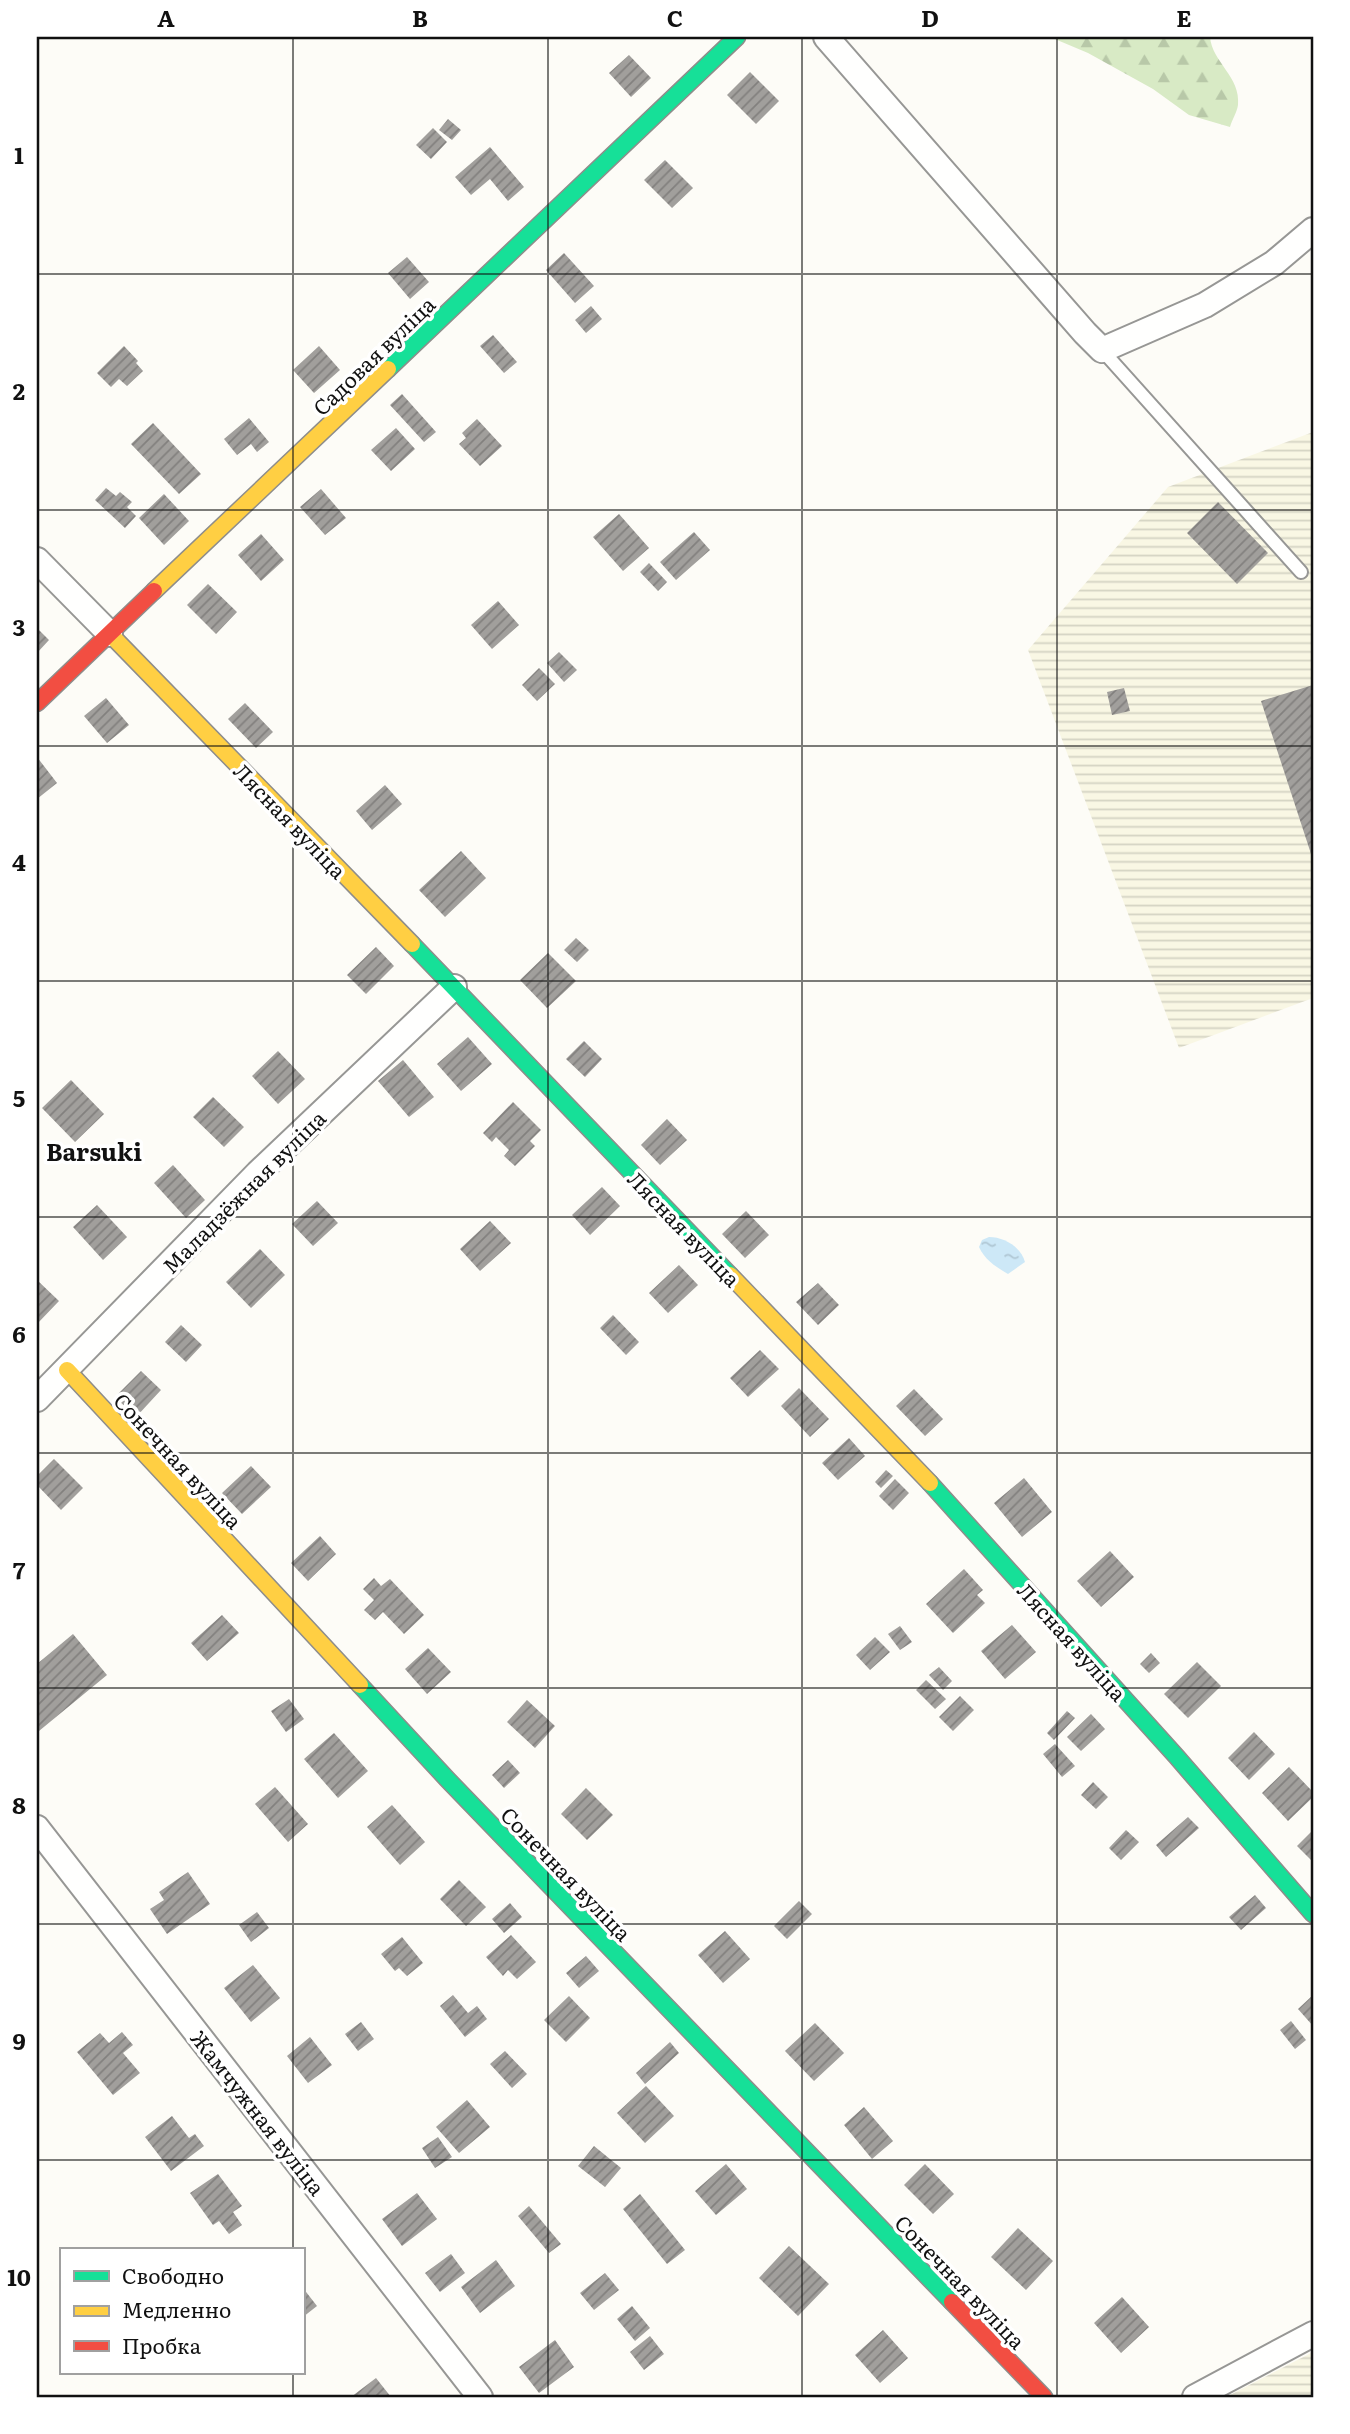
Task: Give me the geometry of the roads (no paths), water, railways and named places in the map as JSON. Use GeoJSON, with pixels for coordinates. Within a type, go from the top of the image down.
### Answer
{"type":"FeatureCollection","features":[{"type":"Feature","properties":{"kind":"street","name":"Садовая вуліца"},"geometry":{"type":"LineString","coordinates":[[37,703],[737,37]]}},
{"type":"Feature","properties":{"kind":"street"},"geometry":{"type":"LineString","coordinates":[[826,37],[1102,350],[1205,305],[1274,263],[1313,230]]}},
{"type":"Feature","properties":{"kind":"street","name":"Лясная вуліца"},"geometry":{"type":"LineString","coordinates":[[37,560],[454,987],[939,1493],[1176,1756],[1313,1914]]}},
{"type":"Feature","properties":{"kind":"street","name":"Маладзёжная вуліца"},"geometry":{"type":"LineString","coordinates":[[37,1399],[258,1173],[454,987]]}},
{"type":"Feature","properties":{"kind":"street","name":"Сонечная вуліца"},"geometry":{"type":"LineString","coordinates":[[67,1370],[447,1779],[1044,2397]]}},
{"type":"Feature","properties":{"kind":"street","name":"Жамчужная вуліца"},"geometry":{"type":"LineString","coordinates":[[37,1828],[480,2397]]}},
{"type":"Feature","properties":{"kind":"street"},"geometry":{"type":"LineString","coordinates":[[1195,2397],[1313,2334]]}},
{"type":"Feature","properties":{"kind":"lane"},"geometry":{"type":"LineString","coordinates":[[1102,350],[1301,572]]}},
{"type":"Feature","properties":{"kind":"water"},"geometry":{"type":"Polygon","coordinates":[[[989,1237],[1011,1244],[1020,1252],[1025,1262],[1008,1274],[995,1266],[979,1247],[982,1240],[989,1237]]]}},
{"type":"Feature","properties":{"kind":"district","name":"Barsuki"},"geometry":{"type":"Point","coordinates":[94,1150]}}]}
